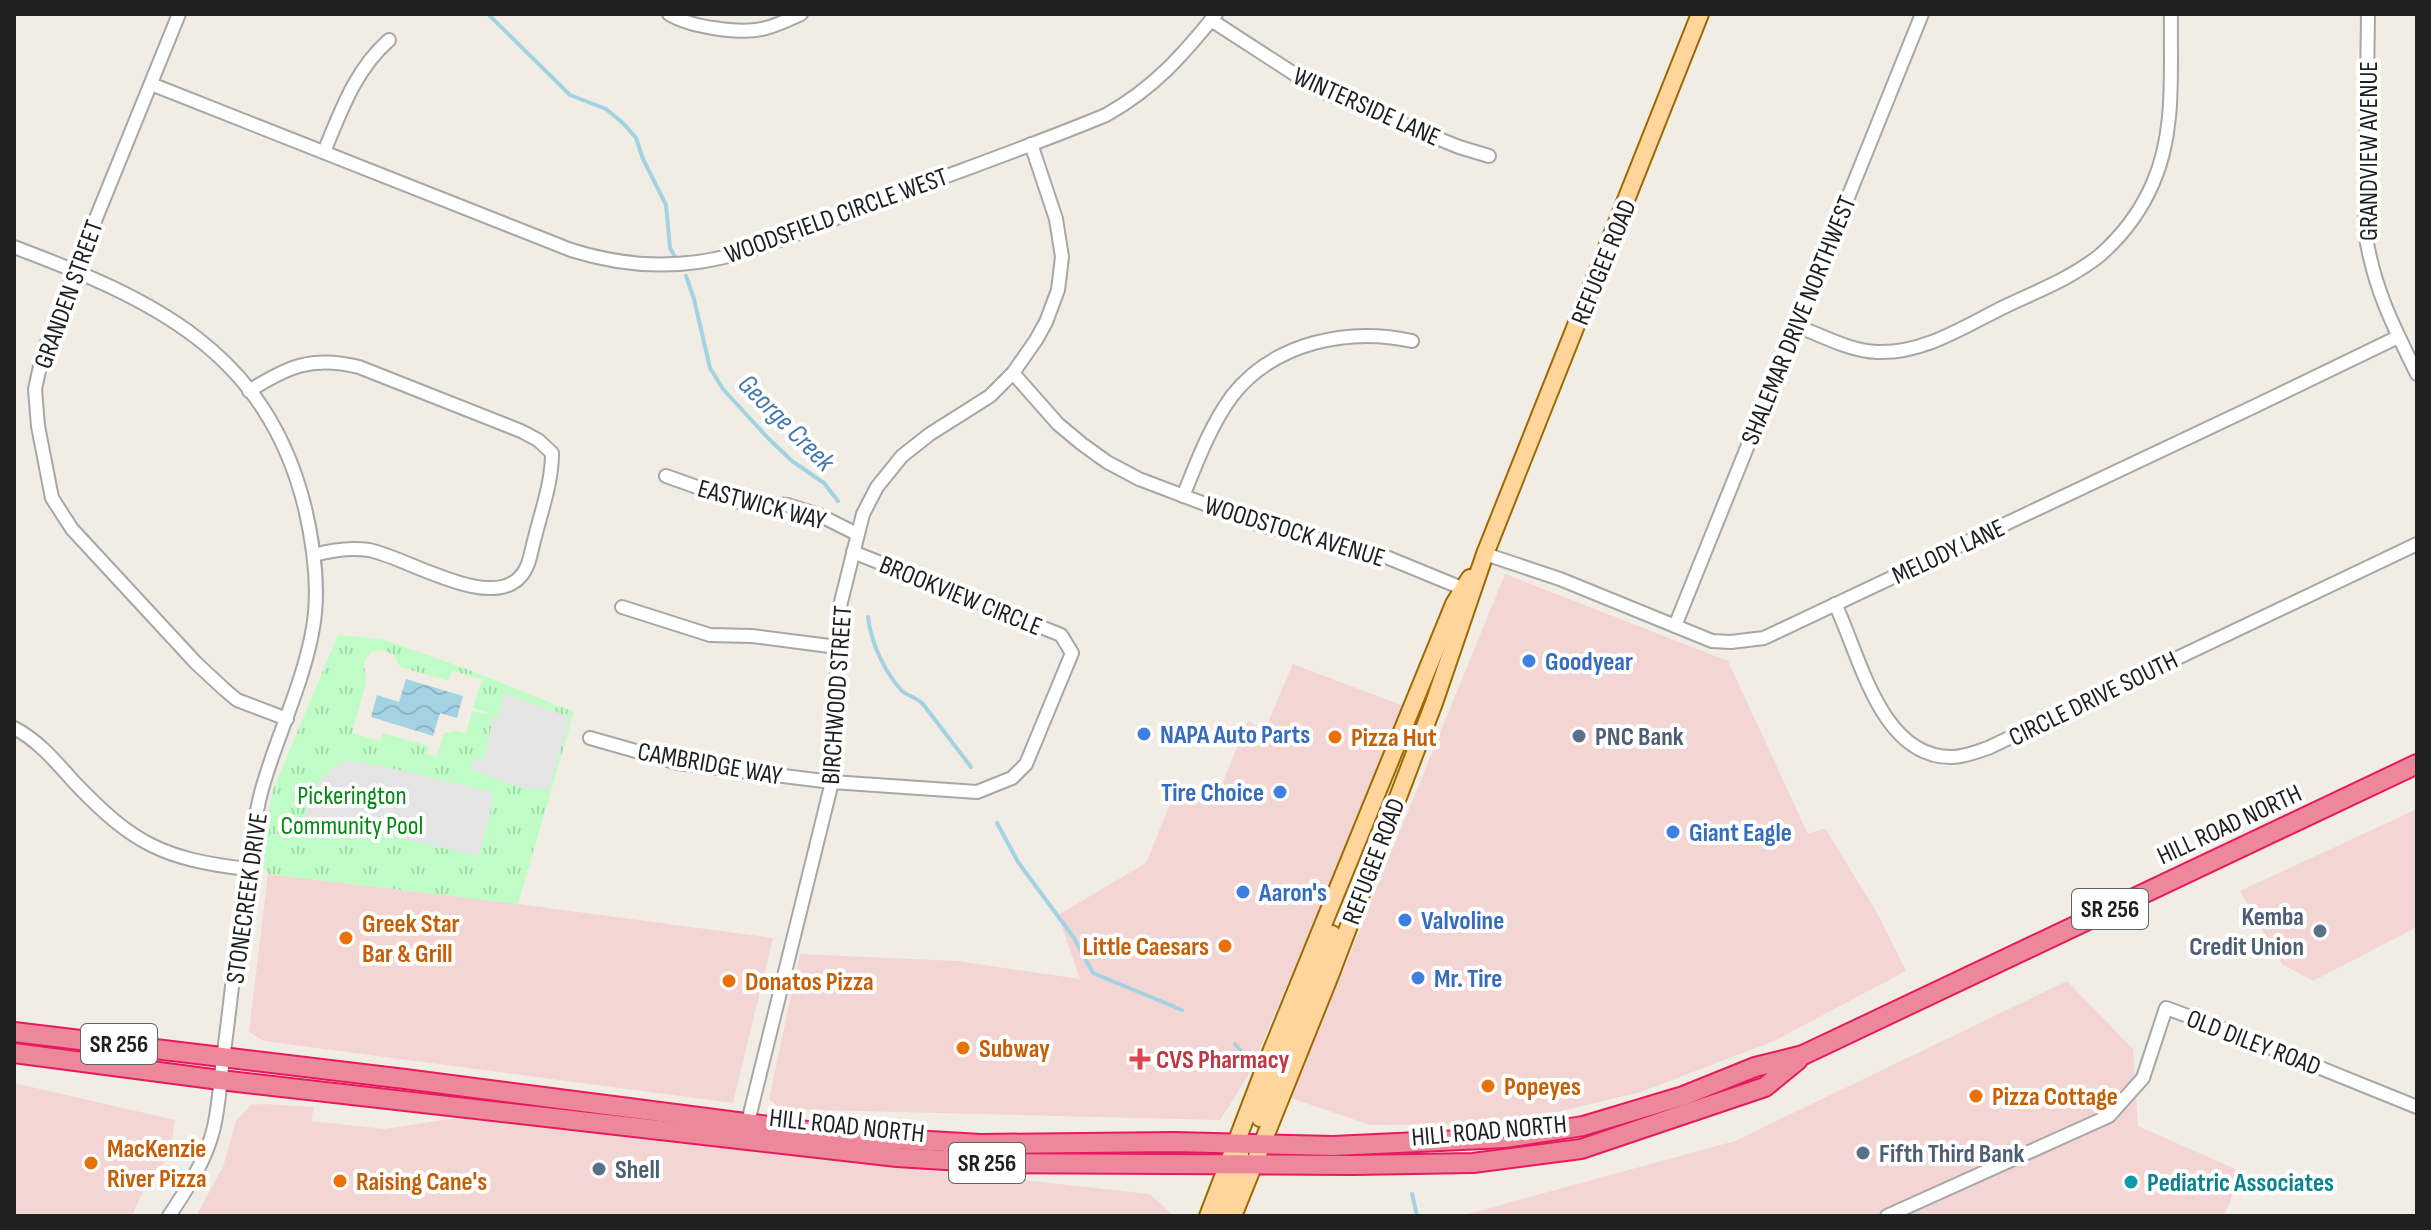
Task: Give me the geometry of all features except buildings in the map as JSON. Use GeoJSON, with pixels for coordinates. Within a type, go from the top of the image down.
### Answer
{"type":"FeatureCollection","features":[{"type":"Feature","properties":{"kind":"highway","name":"HILL ROAD NORTH"},"geometry":{"type":"LineString","coordinates":[[14,1053],[220,1080],[897,1157],[993,1163],[1244,1154],[1333,1146],[1505,1138],[1583,1126],[1683,1096],[1755,1067],[1803,1055],[2417,764]]}},
{"type":"Feature","properties":{"kind":"highway","name":"HILL ROAD NORTH"},"geometry":{"type":"LineString","coordinates":[[14,1032],[747,1127],[846,1136],[1473,1163],[1581,1149],[1765,1087],[1803,1055]]}},
{"type":"Feature","properties":{"kind":"main road","name":"REFUGEE ROAD"},"geometry":{"type":"LineString","coordinates":[[1208,1216],[1244,1154],[1328,981],[1434,703],[1468,591],[1700,14]]}},
{"type":"Feature","properties":{"kind":"main road","name":"REFUGEE ROAD"},"geometry":{"type":"LineString","coordinates":[[1220,1216],[1338,917],[1333,903],[1454,604],[1468,591]]}},
{"type":"Feature","properties":{"kind":"main road","name":"REFUGEE ROAD"},"geometry":{"type":"LineString","coordinates":[[1233,1216],[1244,1154]]}},
{"type":"Feature","properties":{"kind":"street","name":"GRANDEN STREET"},"geometry":{"type":"LineString","coordinates":[[179,14],[43,353],[35,389],[38,426],[52,498],[72,529],[214,680],[237,700],[287,719]]}},
{"type":"Feature","properties":{"kind":"street"},"geometry":{"type":"LineString","coordinates":[[669,14],[695,24],[748,31],[765,29],[801,14]]}},
{"type":"Feature","properties":{"kind":"street","name":"SHALEMAR DRIVE NORTHWEST"},"geometry":{"type":"LineString","coordinates":[[1675,626],[1922,14]]}},
{"type":"Feature","properties":{"kind":"street"},"geometry":{"type":"LineString","coordinates":[[1796,326],[1858,350],[1910,349],[1942,338],[2057,284],[2101,254],[2137,213],[2160,164],[2166,143],[2169,110],[2171,14]]}},
{"type":"Feature","properties":{"kind":"street","name":"GRANDVIEW AVENUE"},"geometry":{"type":"LineString","coordinates":[[2368,14],[2365,231],[2374,278],[2417,374]]}},
{"type":"Feature","properties":{"kind":"street","name":"WOODSFIELD CIRCLE WEST"},"geometry":{"type":"LineString","coordinates":[[151,84],[571,250],[606,260],[661,265],[698,262],[734,254],[786,237],[1106,115],[1152,86],[1213,17]]}},
{"type":"Feature","properties":{"kind":"street","name":"WINTERSIDE LANE"},"geometry":{"type":"LineString","coordinates":[[1213,17],[1319,90],[1459,147],[1489,156]]}},
{"type":"Feature","properties":{"kind":"street"},"geometry":{"type":"LineString","coordinates":[[324,152],[358,76],[389,40]]}},
{"type":"Feature","properties":{"kind":"street","name":"BIRCHWOOD STREET"},"geometry":{"type":"LineString","coordinates":[[747,1127],[832,782],[840,606],[857,534],[870,499],[902,456],[930,434],[990,396],[1013,373],[1046,322],[1058,290],[1061,249],[1056,219],[1031,144]]}},
{"type":"Feature","properties":{"kind":"street","name":"STONECREEK DRIVE"},"geometry":{"type":"LineString","coordinates":[[14,247],[127,293],[190,331],[221,358],[249,391],[283,446],[297,480],[311,533],[316,589],[314,626],[304,671],[262,790],[247,869],[213,1130],[195,1178],[169,1216]]}},
{"type":"Feature","properties":{"kind":"street"},"geometry":{"type":"LineString","coordinates":[[1183,496],[1206,443],[1232,397],[1274,361],[1301,347],[1349,336],[1381,336],[1412,341]]}},
{"type":"Feature","properties":{"kind":"street","name":"MELODY LANE"},"geometry":{"type":"LineString","coordinates":[[1485,554],[1560,579],[1712,641],[1749,641],[1784,630],[2398,337]]}},
{"type":"Feature","properties":{"kind":"street"},"geometry":{"type":"LineString","coordinates":[[249,391],[295,366],[341,362],[521,431],[538,440],[552,453],[552,470],[529,561],[519,579],[506,586],[489,590],[471,586],[369,550],[333,549],[314,555]]}},
{"type":"Feature","properties":{"kind":"street","name":"WOODSTOCK AVENUE"},"geometry":{"type":"LineString","coordinates":[[1013,373],[1058,424],[1107,462],[1139,479],[1263,526],[1365,549],[1468,591]]}},
{"type":"Feature","properties":{"kind":"street","name":"EASTWICK WAY"},"geometry":{"type":"LineString","coordinates":[[666,476],[739,502],[788,505],[819,515],[857,534]]}},
{"type":"Feature","properties":{"kind":"street","name":"CIRCLE DRIVE SOUTH"},"geometry":{"type":"LineString","coordinates":[[1835,604],[1871,691],[1901,737],[1916,748],[1952,757],[1988,748],[2417,544]]}},
{"type":"Feature","properties":{"kind":"street","name":"BROOKVIEW CIRCLE"},"geometry":{"type":"LineString","coordinates":[[832,782],[977,792],[1012,778],[1026,764],[1072,653],[1061,635],[853,552]]}},
{"type":"Feature","properties":{"kind":"street"},"geometry":{"type":"LineString","coordinates":[[622,607],[710,635],[752,636],[837,647]]}},
{"type":"Feature","properties":{"kind":"street"},"geometry":{"type":"LineString","coordinates":[[14,728],[35,741],[99,808],[134,836],[159,850],[194,862],[247,869]]}},
{"type":"Feature","properties":{"kind":"street","name":"CAMBRIDGE WAY"},"geometry":{"type":"LineString","coordinates":[[590,738],[678,763],[832,782]]}},
{"type":"Feature","properties":{"kind":"street","name":"OLD DILEY ROAD"},"geometry":{"type":"LineString","coordinates":[[1887,1216],[2109,1116],[2143,1078],[2166,1008],[2417,1107]]}},
{"type":"Feature","properties":{"kind":"shaded area"},"geometry":{"type":"Polygon","coordinates":[[[1505,574],[1728,661],[1808,834],[1825,828],[1877,913],[1906,971],[1774,1041],[1641,1092],[1506,1124],[1370,1125],[1291,1098],[1505,574]]]}},
{"type":"Feature","properties":{"kind":"shaded area"},"geometry":{"type":"Polygon","coordinates":[[[1293,664],[1406,707],[1248,1076],[1220,1120],[781,1109],[769,1099],[800,954],[957,961],[1080,979],[1058,915],[1146,863],[1178,785],[1215,801],[1248,721],[1264,731],[1293,664]]]}},
{"type":"Feature","properties":{"kind":"shaded area"},"geometry":{"type":"Polygon","coordinates":[[[504,693],[570,717],[549,790],[518,787],[471,770],[473,758],[484,760],[493,716],[498,718],[504,693]]]}},
{"type":"Feature","properties":{"kind":"shaded area"},"geometry":{"type":"Polygon","coordinates":[[[346,760],[493,792],[479,856],[305,817],[307,807],[293,804],[296,790],[308,794],[316,791],[319,782],[330,770],[346,760]]]}},
{"type":"Feature","properties":{"kind":"shaded area"},"geometry":{"type":"Polygon","coordinates":[[[2417,809],[2417,927],[2313,981],[2282,964],[2240,891],[2417,809]]]}},
{"type":"Feature","properties":{"kind":"shaded area"},"geometry":{"type":"Polygon","coordinates":[[[268,874],[773,938],[733,1103],[264,1041],[249,1032],[268,874]]]}},
{"type":"Feature","properties":{"kind":"shaded area"},"geometry":{"type":"Polygon","coordinates":[[[2067,981],[2133,1049],[2138,1126],[2242,1172],[2224,1216],[1460,1216],[1735,1141],[2067,981]]]}},
{"type":"Feature","properties":{"kind":"shaded area"},"geometry":{"type":"Polygon","coordinates":[[[14,1083],[175,1120],[170,1154],[142,1193],[132,1216],[14,1216],[14,1083]]]}},
{"type":"Feature","properties":{"kind":"shaded area"},"geometry":{"type":"Polygon","coordinates":[[[251,1105],[314,1107],[311,1121],[384,1129],[457,1118],[1150,1194],[1174,1216],[196,1216],[223,1167],[236,1121],[251,1105]]]}},
{"type":"Feature","properties":{"kind":"green space","name":"Pickerington Community Pool"},"geometry":{"type":"Polygon","coordinates":[[[338,635],[382,639],[574,712],[518,904],[268,874],[260,863],[272,792],[338,635]],[[382,650],[372,652],[364,661],[366,683],[352,733],[380,741],[382,733],[429,746],[427,754],[436,757],[444,734],[456,731],[466,733],[472,711],[487,714],[473,708],[482,679],[452,671],[449,681],[400,667],[394,655],[382,650]]]}},
{"type":"Feature","properties":{"kind":"water"},"geometry":{"type":"Polygon","coordinates":[[[406,679],[463,696],[457,718],[440,713],[433,736],[371,717],[377,695],[399,702],[406,679]]]}},
{"type":"Feature","properties":{"kind":"waterway"},"geometry":{"type":"LineString","coordinates":[[488,14],[570,95],[606,109],[636,138],[666,205],[670,248],[675,257]]}},
{"type":"Feature","properties":{"kind":"waterway","name":"George Creek"},"geometry":{"type":"LineString","coordinates":[[686,276],[710,368],[723,389],[767,437],[792,461],[824,483],[838,501]]}},
{"type":"Feature","properties":{"kind":"waterway","name":"George Creek"},"geometry":{"type":"LineString","coordinates":[[868,617],[875,647],[890,675],[902,691],[923,704],[971,767]]}},
{"type":"Feature","properties":{"kind":"waterway","name":"George Creek"},"geometry":{"type":"LineString","coordinates":[[997,823],[1018,862],[1074,938],[1093,973],[1182,1010]]}},
{"type":"Feature","properties":{"kind":"waterway","name":"George Creek"},"geometry":{"type":"LineString","coordinates":[[1235,1044],[1245,1056]]}},
{"type":"Feature","properties":{"kind":"waterway","name":"George Creek"},"geometry":{"type":"LineString","coordinates":[[1412,1194],[1417,1216]]}},
{"type":"Feature","properties":{"kind":"place","name":"Goodyear"},"geometry":{"type":"Point","coordinates":[1529,661]}},
{"type":"Feature","properties":{"kind":"place","name":"NAPA Auto Parts"},"geometry":{"type":"Point","coordinates":[1144,734]}},
{"type":"Feature","properties":{"kind":"place","name":"PNC Bank"},"geometry":{"type":"Point","coordinates":[1579,736]}},
{"type":"Feature","properties":{"kind":"place","name":"Pizza Hut"},"geometry":{"type":"Point","coordinates":[1335,737]}},
{"type":"Feature","properties":{"kind":"place","name":"Tire Choice"},"geometry":{"type":"Point","coordinates":[1280,792]}},
{"type":"Feature","properties":{"kind":"place","name":"Giant Eagle"},"geometry":{"type":"Point","coordinates":[1673,832]}},
{"type":"Feature","properties":{"kind":"place","name":"Aaron's"},"geometry":{"type":"Point","coordinates":[1243,892]}},
{"type":"Feature","properties":{"kind":"place","name":"Valvoline"},"geometry":{"type":"Point","coordinates":[1405,920]}},
{"type":"Feature","properties":{"kind":"place","name":"Kemba Credit Union"},"geometry":{"type":"Point","coordinates":[2320,931]}},
{"type":"Feature","properties":{"kind":"place","name":"Greek Star Bar & Grill"},"geometry":{"type":"Point","coordinates":[346,938]}},
{"type":"Feature","properties":{"kind":"place","name":"Little Caesars"},"geometry":{"type":"Point","coordinates":[1225,946]}},
{"type":"Feature","properties":{"kind":"place","name":"Mr. Tire"},"geometry":{"type":"Point","coordinates":[1418,978]}},
{"type":"Feature","properties":{"kind":"place","name":"Donatos Pizza"},"geometry":{"type":"Point","coordinates":[729,981]}},
{"type":"Feature","properties":{"kind":"place","name":"Subway"},"geometry":{"type":"Point","coordinates":[963,1048]}},
{"type":"Feature","properties":{"kind":"place","name":"CVS Pharmacy"},"geometry":{"type":"Point","coordinates":[1140,1059]}},
{"type":"Feature","properties":{"kind":"place","name":"Popeyes"},"geometry":{"type":"Point","coordinates":[1488,1086]}},
{"type":"Feature","properties":{"kind":"place","name":"Pizza Cottage"},"geometry":{"type":"Point","coordinates":[1976,1096]}},
{"type":"Feature","properties":{"kind":"place","name":"Fifth Third Bank"},"geometry":{"type":"Point","coordinates":[1863,1153]}},
{"type":"Feature","properties":{"kind":"place","name":"MacKenzie River Pizza"},"geometry":{"type":"Point","coordinates":[91,1163]}},
{"type":"Feature","properties":{"kind":"place","name":"Shell"},"geometry":{"type":"Point","coordinates":[599,1169]}},
{"type":"Feature","properties":{"kind":"place","name":"Raising Cane's"},"geometry":{"type":"Point","coordinates":[340,1181]}},
{"type":"Feature","properties":{"kind":"place","name":"Pediatric Associates"},"geometry":{"type":"Point","coordinates":[2131,1182]}}]}
